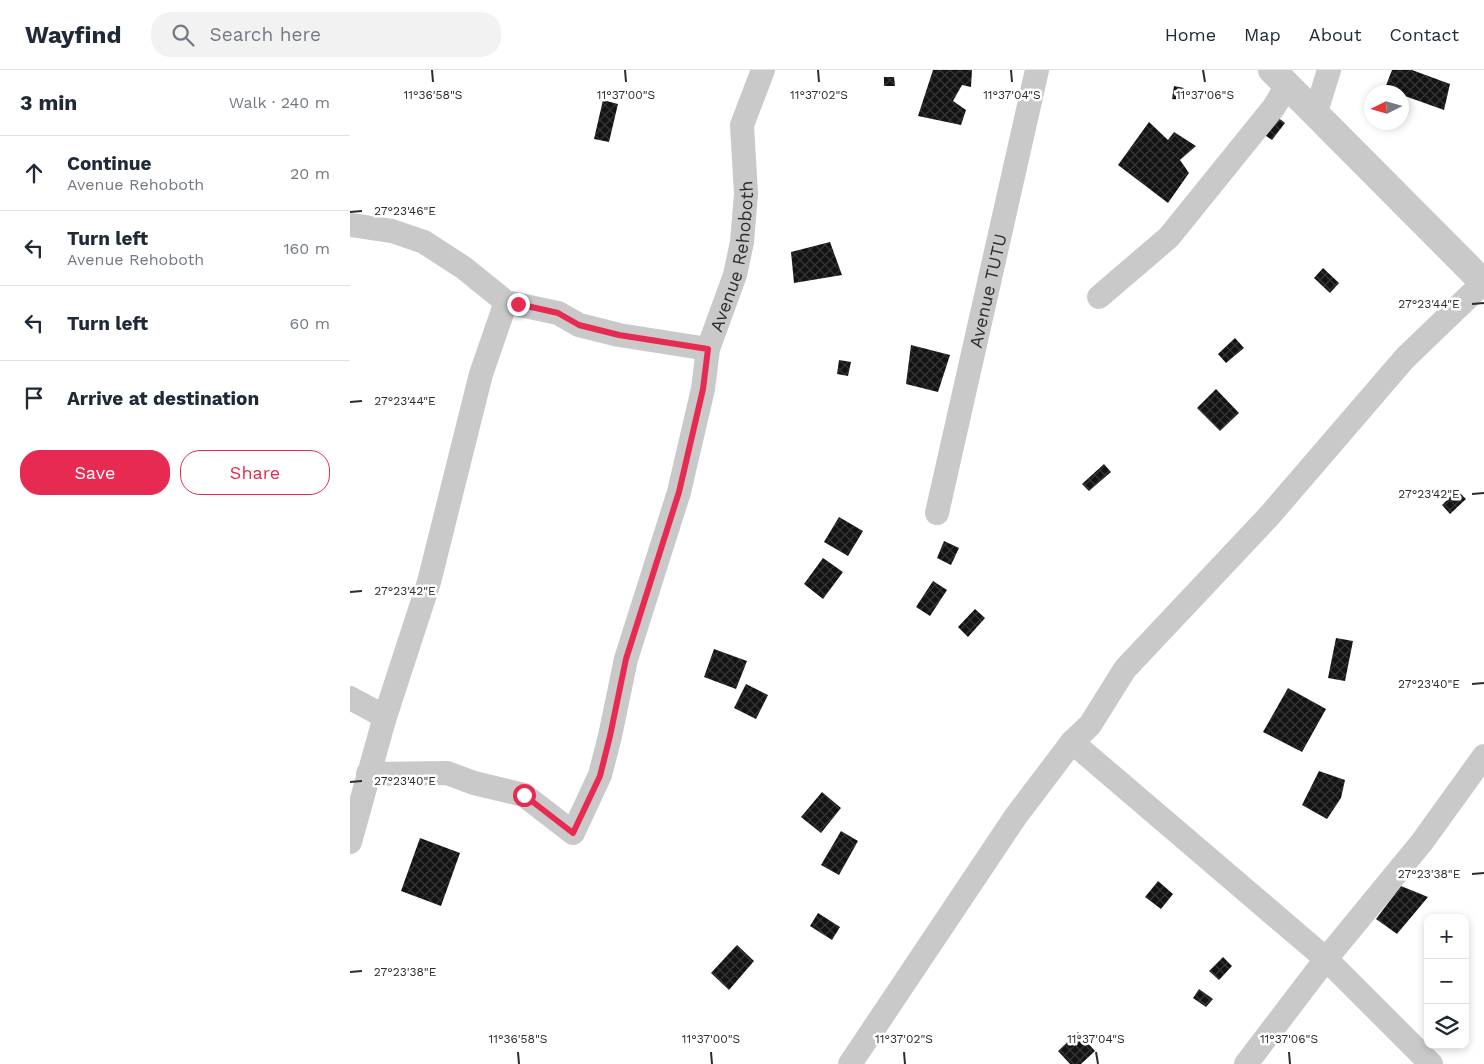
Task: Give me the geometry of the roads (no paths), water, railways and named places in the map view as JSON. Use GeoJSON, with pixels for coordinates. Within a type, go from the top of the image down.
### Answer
{"type":"FeatureCollection","features":[{"type":"Feature","properties":{"kind":"street","name":"Avenue Rehoboth"},"geometry":{"type":"LineString","coordinates":[[368,774],[447,773],[474,783],[524,795],[573,833],[600,776],[626,659],[679,492],[703,389],[708,349],[735,275],[742,242],[746,194],[742,125],[763,70]]}},
{"type":"Feature","properties":{"kind":"street","name":"Avenue TUTU"},"geometry":{"type":"LineString","coordinates":[[937,513],[1037,70]]}},
{"type":"Feature","properties":{"kind":"street"},"geometry":{"type":"LineString","coordinates":[[1316,112],[1329,70]]}},
{"type":"Feature","properties":{"kind":"street"},"geometry":{"type":"LineString","coordinates":[[850,1064],[1016,816],[1072,742],[1090,725],[1125,669],[1270,515],[1405,358],[1484,283],[1316,112],[1279,77]]}},
{"type":"Feature","properties":{"kind":"street"},"geometry":{"type":"LineString","coordinates":[[1098,297],[1169,237],[1274,107],[1279,77]]}},
{"type":"Feature","properties":{"kind":"street"},"geometry":{"type":"LineString","coordinates":[[350,225],[392,231],[424,242],[464,268],[506,302],[558,313],[579,325],[619,335],[708,349]]}},
{"type":"Feature","properties":{"kind":"street"},"geometry":{"type":"LineString","coordinates":[[350,842],[384,720],[429,582],[481,374],[506,302]]}},
{"type":"Feature","properties":{"kind":"street"},"geometry":{"type":"LineString","coordinates":[[350,698],[378,714],[384,720]]}},
{"type":"Feature","properties":{"kind":"street"},"geometry":{"type":"LineString","coordinates":[[1072,742],[1326,959],[1431,1064]]}},
{"type":"Feature","properties":{"kind":"street"},"geometry":{"type":"LineString","coordinates":[[1246,1064],[1326,959],[1422,842],[1484,756]]}}]}
